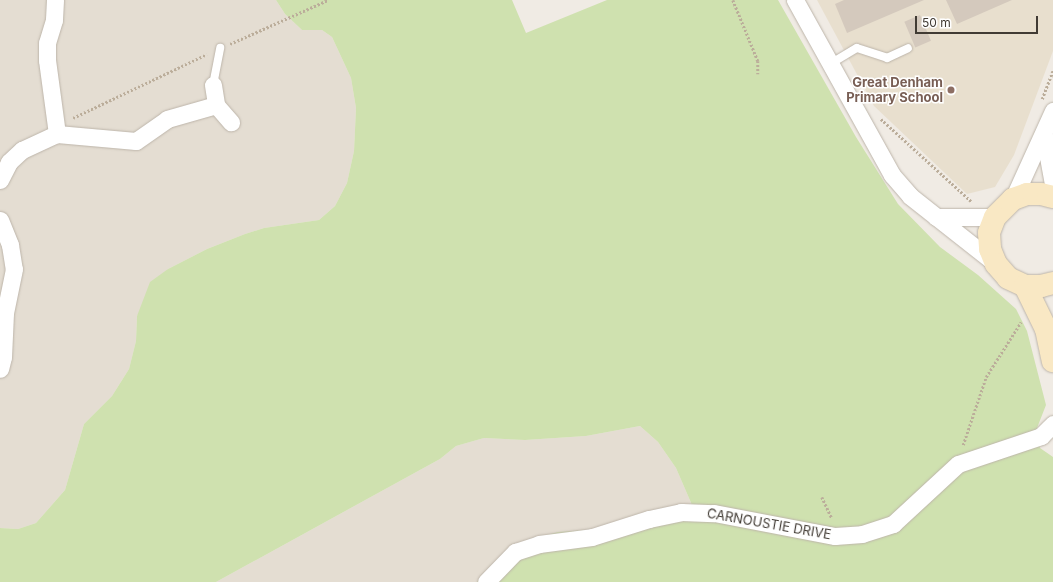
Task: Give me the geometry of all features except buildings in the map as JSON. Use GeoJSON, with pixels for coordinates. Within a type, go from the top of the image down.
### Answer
{"type":"FeatureCollection","features":[{"type":"Feature","properties":{"kind":"street"},"geometry":{"type":"LineString","coordinates":[[55,0],[54,20],[47,43],[47,60],[57,130]]}},
{"type":"Feature","properties":{"kind":"street"},"geometry":{"type":"LineString","coordinates":[[795,0],[892,175],[910,196],[996,264],[1008,278],[1025,286],[1041,286],[1053,283]]}},
{"type":"Feature","properties":{"kind":"street"},"geometry":{"type":"LineString","coordinates":[[213,86],[216,105],[231,122]]}},
{"type":"Feature","properties":{"kind":"street"},"geometry":{"type":"LineString","coordinates":[[0,180],[9,162],[22,150],[57,130],[136,141],[168,119],[216,105]]}},
{"type":"Feature","properties":{"kind":"street"},"geometry":{"type":"LineString","coordinates":[[1046,108],[1044,134],[1053,184]]}},
{"type":"Feature","properties":{"kind":"street"},"geometry":{"type":"LineString","coordinates":[[996,264],[990,249],[989,233],[995,217],[1014,199],[1044,134]]}},
{"type":"Feature","properties":{"kind":"street"},"geometry":{"type":"LineString","coordinates":[[1014,199],[1027,194],[1042,194],[1053,197]]}},
{"type":"Feature","properties":{"kind":"street"},"geometry":{"type":"LineString","coordinates":[[936,217],[995,217]]}},
{"type":"Feature","properties":{"kind":"street"},"geometry":{"type":"LineString","coordinates":[[0,220],[10,245],[14,269],[5,314],[3,357],[0,369]]}},
{"type":"Feature","properties":{"kind":"street"},"geometry":{"type":"LineString","coordinates":[[1025,286],[1046,329],[1053,361]]}},
{"type":"Feature","properties":{"kind":"street","name":"CARNOUSTIE DRIVE"},"geometry":{"type":"LineString","coordinates":[[486,582],[515,552],[539,544],[592,537],[649,519],[681,512],[714,513],[835,536],[862,534],[894,524],[958,464],[1049,433]]}},
{"type":"Feature","properties":{"kind":"lane"},"geometry":{"type":"LineString","coordinates":[[213,86],[220,48]]}},
{"type":"Feature","properties":{"kind":"lane"},"geometry":{"type":"LineString","coordinates":[[830,64],[857,48],[887,58],[908,48]]}},
{"type":"Feature","properties":{"kind":"path"},"geometry":{"type":"LineString","coordinates":[[57,130],[220,48],[328,0]]}},
{"type":"Feature","properties":{"kind":"path"},"geometry":{"type":"LineString","coordinates":[[733,0],[758,61],[758,74]]}},
{"type":"Feature","properties":{"kind":"path"},"geometry":{"type":"LineString","coordinates":[[1046,108],[1053,70]]}},
{"type":"Feature","properties":{"kind":"path"},"geometry":{"type":"LineString","coordinates":[[879,117],[976,205]]}},
{"type":"Feature","properties":{"kind":"path"},"geometry":{"type":"LineString","coordinates":[[958,464],[969,422],[986,378],[1026,317]]}},
{"type":"Feature","properties":{"kind":"shaded area"},"geometry":{"type":"Polygon","coordinates":[[[0,0],[276,0],[285,14],[302,30],[322,30],[332,37],[351,78],[356,108],[354,151],[347,183],[335,206],[319,220],[264,228],[245,234],[207,249],[168,269],[137,316],[136,341],[129,369],[112,396],[84,424],[65,490],[36,523],[18,529],[0,528],[0,0]]]}},
{"type":"Feature","properties":{"kind":"shaded area","name":"Great Denham Primary School"},"geometry":{"type":"Polygon","coordinates":[[[817,0],[1053,0],[1053,51],[1014,155],[995,187],[967,194],[874,106],[817,0]]]}},
{"type":"Feature","properties":{"kind":"shaded area"},"geometry":{"type":"Polygon","coordinates":[[[640,426],[658,442],[676,468],[692,505],[504,554],[477,582],[216,582],[440,459],[456,446],[484,438],[525,440],[586,436],[640,426]]]}},
{"type":"Feature","properties":{"kind":"green space"},"geometry":{"type":"Polygon","coordinates":[[[276,0],[512,0],[526,33],[607,0],[778,0],[856,137],[898,204],[940,247],[978,275],[1016,309],[1027,331],[1046,405],[1037,428],[1040,448],[1053,457],[1053,582],[477,582],[504,554],[525,541],[558,532],[602,529],[692,505],[676,468],[658,442],[640,426],[586,436],[525,440],[484,438],[456,446],[440,459],[216,582],[0,582],[0,528],[18,529],[36,523],[65,490],[84,424],[112,396],[129,369],[136,341],[137,316],[150,282],[168,269],[207,249],[245,234],[264,228],[319,220],[335,206],[347,183],[354,151],[356,108],[351,78],[332,37],[322,30],[302,30],[285,14],[276,0]]]}},
{"type":"Feature","properties":{"kind":"place","name":"Great Denham Primary School"},"geometry":{"type":"Point","coordinates":[951,90]}}]}
